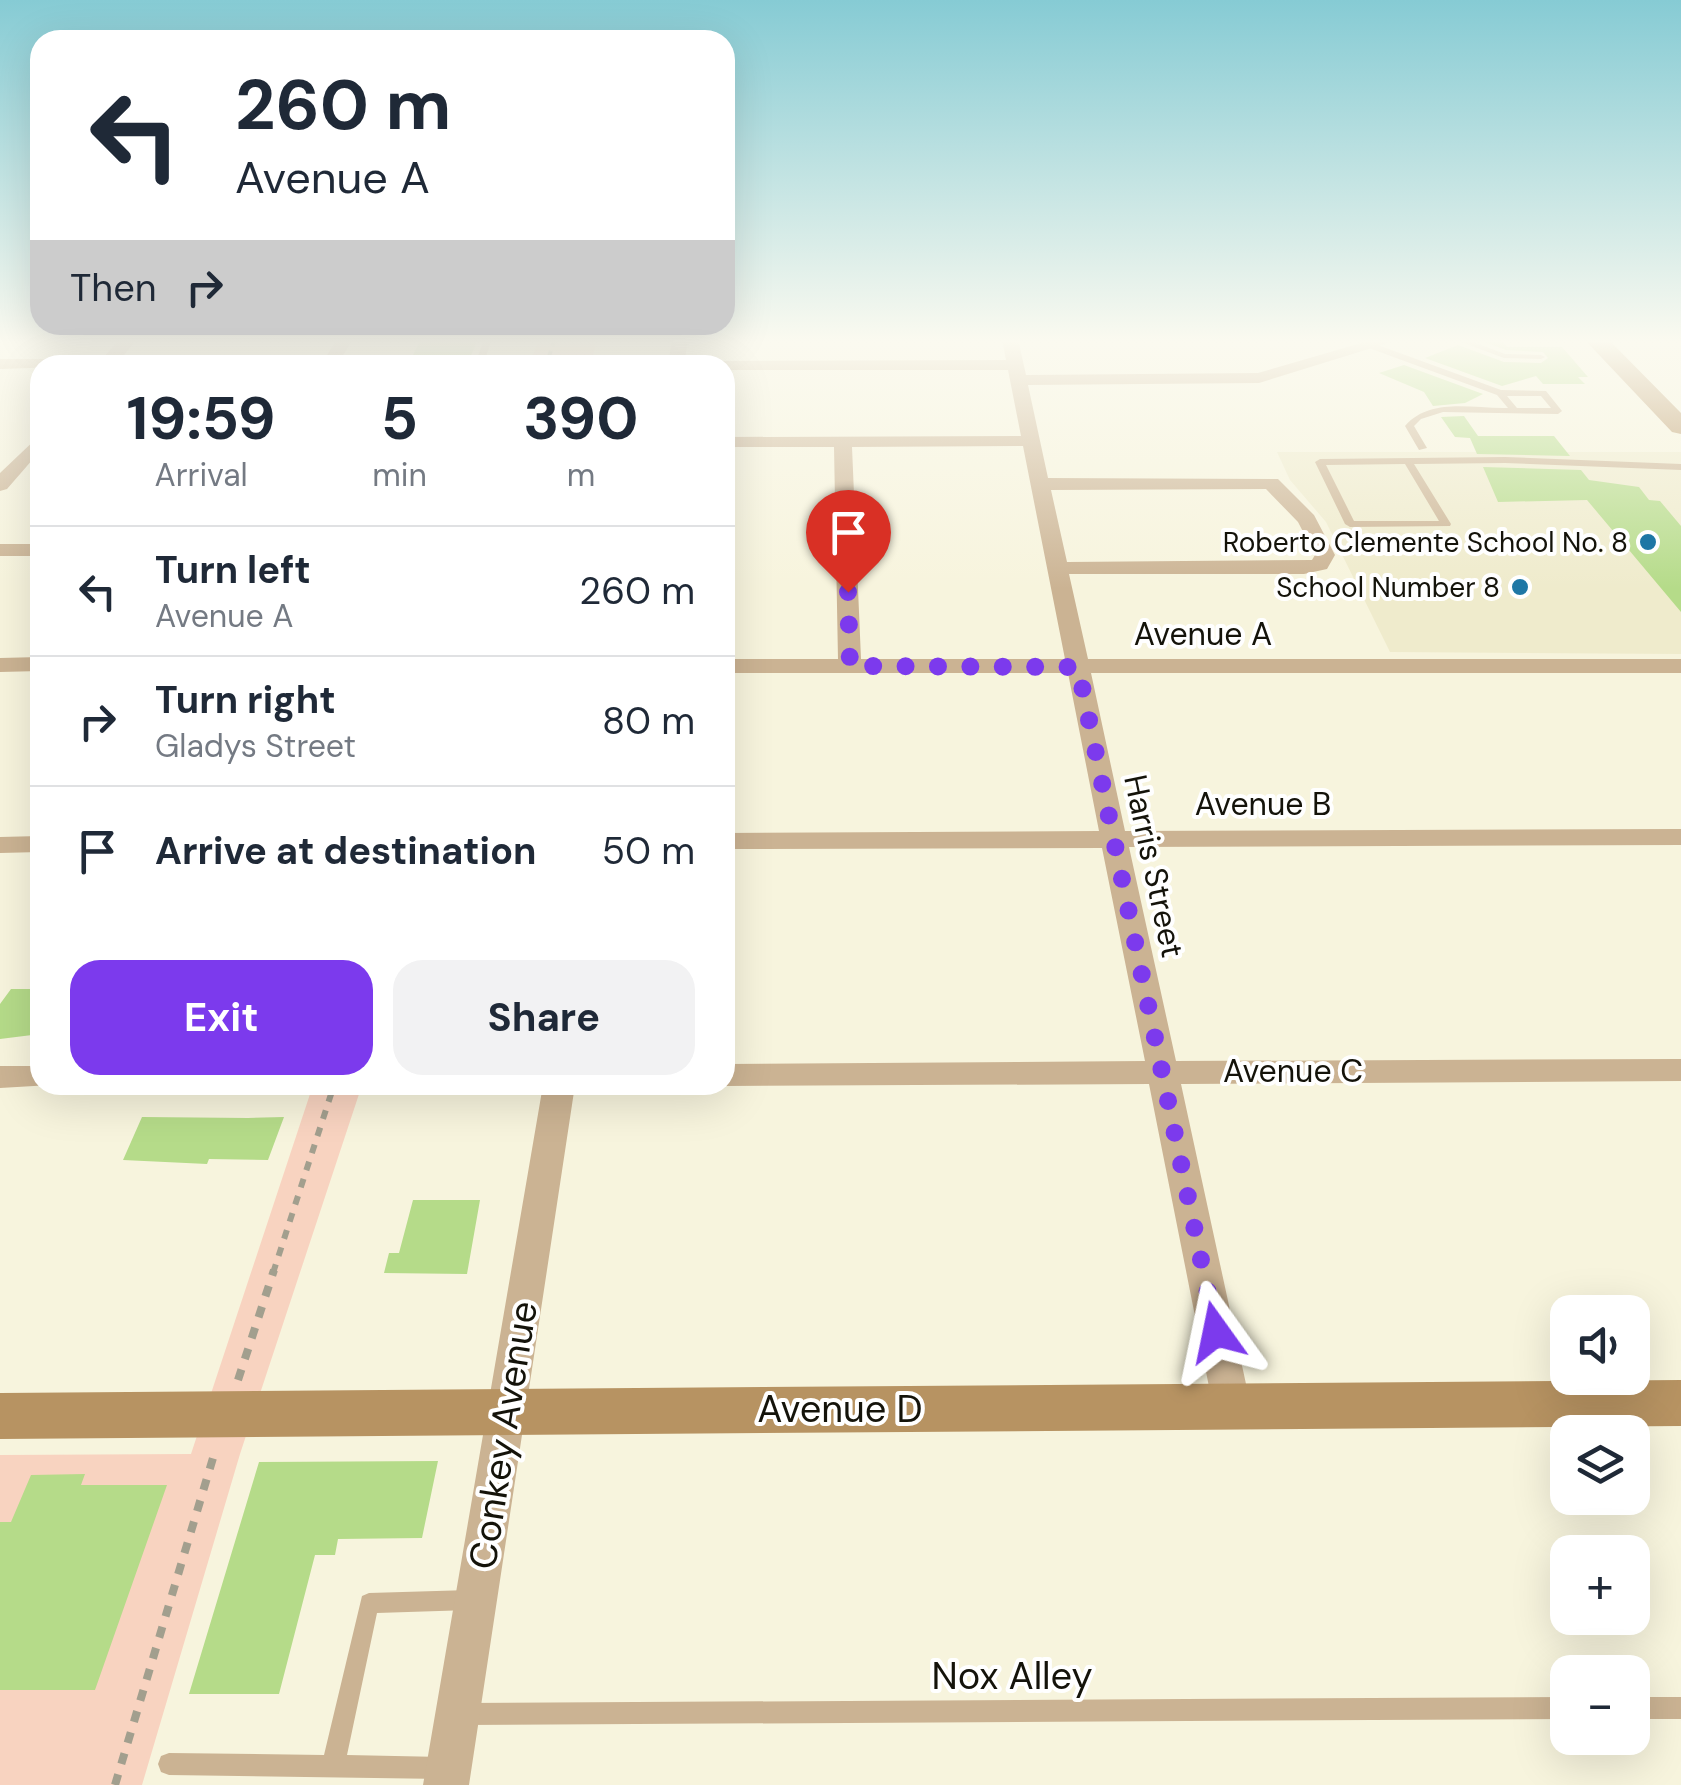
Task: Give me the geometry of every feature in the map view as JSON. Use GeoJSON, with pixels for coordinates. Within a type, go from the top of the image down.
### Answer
{"type":"FeatureCollection","features":[{"type":"Feature","properties":{"kind":"street","name":"Harris Street"},"geometry":{"type":"LineString","coordinates":[[1026,422],[1232,1407]]}},
{"type":"Feature","properties":{"kind":"street"},"geometry":{"type":"LineString","coordinates":[[735,442],[1030,441]]}},
{"type":"Feature","properties":{"kind":"street"},"geometry":{"type":"LineString","coordinates":[[843,442],[850,666]]}},
{"type":"Feature","properties":{"kind":"street"},"geometry":{"type":"LineString","coordinates":[[0,453],[30,450]]}},
{"type":"Feature","properties":{"kind":"street"},"geometry":{"type":"LineString","coordinates":[[0,486],[30,455]]}},
{"type":"Feature","properties":{"kind":"street"},"geometry":{"type":"LineString","coordinates":[[1042,484],[1271,483],[1307,519],[1325,555],[1315,567],[1058,568]]}},
{"type":"Feature","properties":{"kind":"street"},"geometry":{"type":"LineString","coordinates":[[0,550],[30,550]]}},
{"type":"Feature","properties":{"kind":"street"},"geometry":{"type":"LineString","coordinates":[[0,664],[30,664]]}},
{"type":"Feature","properties":{"kind":"street","name":"Avenue A"},"geometry":{"type":"LineString","coordinates":[[735,666],[1681,666]]}},
{"type":"Feature","properties":{"kind":"street","name":"Avenue B"},"geometry":{"type":"LineString","coordinates":[[735,841],[1681,837]]}},
{"type":"Feature","properties":{"kind":"street"},"geometry":{"type":"LineString","coordinates":[[0,844],[30,844]]}},
{"type":"Feature","properties":{"kind":"street","name":"Avenue C"},"geometry":{"type":"LineString","coordinates":[[735,1074],[1681,1070]]}},
{"type":"Feature","properties":{"kind":"street"},"geometry":{"type":"LineString","coordinates":[[0,1077],[30,1077]]}},
{"type":"Feature","properties":{"kind":"street","name":"Conkey Avenue"},"geometry":{"type":"LineString","coordinates":[[448,1776],[557,1095]]}},
{"type":"Feature","properties":{"kind":"street","name":"Avenue D"},"geometry":{"type":"LineString","coordinates":[[0,1416],[1681,1404]]}},
{"type":"Feature","properties":{"kind":"lane"},"geometry":{"type":"LineString","coordinates":[[1413,422],[1409,426],[1422,448]]}},
{"type":"Feature","properties":{"kind":"lane"},"geometry":{"type":"LineString","coordinates":[[1408,461],[1446,524],[1350,524],[1320,462],[1408,461],[1681,467]]}},
{"type":"Feature","properties":{"kind":"lane"},"geometry":{"type":"LineString","coordinates":[[332,1766],[369,1602],[476,1600]]}},
{"type":"Feature","properties":{"kind":"lane","name":"Nox Alley"},"geometry":{"type":"LineString","coordinates":[[458,1714],[1550,1708]]}},
{"type":"Feature","properties":{"kind":"lane"},"geometry":{"type":"LineString","coordinates":[[1650,1708],[1681,1708]]}},
{"type":"Feature","properties":{"kind":"lane"},"geometry":{"type":"LineString","coordinates":[[169,1764],[332,1766],[448,1776]]}},
{"type":"Feature","properties":{"kind":"path"},"geometry":{"type":"LineString","coordinates":[[234,1393],[331,1095]]}},
{"type":"Feature","properties":{"kind":"path"},"geometry":{"type":"LineString","coordinates":[[115,1785],[220,1438]]}},
{"type":"Feature","properties":{"kind":"shaded area","name":"School Number 8"},"geometry":{"type":"Polygon","coordinates":[[[1277,452],[1681,452],[1681,654],[1390,652],[1326,522],[1290,480],[1277,452]]]}},
{"type":"Feature","properties":{"kind":"shaded area"},"geometry":{"type":"Polygon","coordinates":[[[310,1095],[359,1095],[240,1454],[142,1785],[0,1785],[0,1455],[191,1454],[310,1095]]]}},
{"type":"Feature","properties":{"kind":"building"},"geometry":{"type":"Polygon","coordinates":[[[1445,422],[1468,422],[1478,436],[1554,436],[1570,456],[1477,454],[1470,438],[1455,437],[1445,422]]]}},
{"type":"Feature","properties":{"kind":"building","name":"Roberto Clemente School No. 8"},"geometry":{"type":"Polygon","coordinates":[[[1483,467],[1581,470],[1589,480],[1639,487],[1649,500],[1660,501],[1681,526],[1681,612],[1587,500],[1498,502],[1483,467]]]}},
{"type":"Feature","properties":{"kind":"building"},"geometry":{"type":"Polygon","coordinates":[[[11,989],[30,989],[30,1035],[0,1039],[0,1004],[11,989]]]}},
{"type":"Feature","properties":{"kind":"building"},"geometry":{"type":"Polygon","coordinates":[[[142,1117],[284,1117],[268,1160],[209,1159],[207,1164],[123,1160],[142,1117]]]}},
{"type":"Feature","properties":{"kind":"building"},"geometry":{"type":"Polygon","coordinates":[[[413,1200],[480,1200],[467,1274],[384,1273],[389,1253],[399,1253],[413,1200]]]}},
{"type":"Feature","properties":{"kind":"building"},"geometry":{"type":"Polygon","coordinates":[[[438,1461],[422,1538],[338,1539],[335,1555],[315,1555],[279,1694],[189,1694],[259,1462],[438,1461]]]}},
{"type":"Feature","properties":{"kind":"building"},"geometry":{"type":"Polygon","coordinates":[[[85,1474],[81,1485],[167,1485],[95,1690],[0,1690],[0,1522],[11,1522],[31,1475],[85,1474]]]}},
{"type":"Feature","properties":{"kind":"place","name":"Roberto Clemente School No. 8"},"geometry":{"type":"Point","coordinates":[1648,542]}},
{"type":"Feature","properties":{"kind":"place","name":"School Number 8"},"geometry":{"type":"Point","coordinates":[1520,587]}},
{"type":"Feature","properties":{"kind":"route"},"geometry":{"type":"LineString","coordinates":[[848,592],[850,666],[1078,667],[1216,1332]]}}]}
